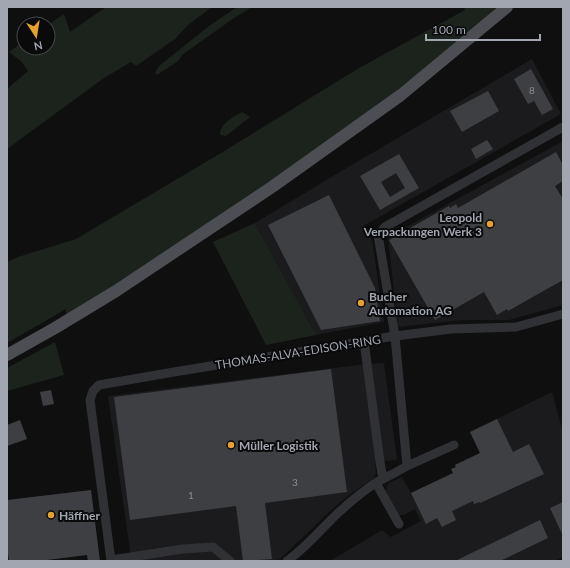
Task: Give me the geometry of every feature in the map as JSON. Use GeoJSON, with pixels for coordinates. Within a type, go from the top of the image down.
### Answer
{"type":"FeatureCollection","features":[{"type":"Feature","properties":{"kind":"main road"},"geometry":{"type":"LineString","coordinates":[[7,355],[116,291],[272,187],[401,95],[507,7]]}},
{"type":"Feature","properties":{"kind":"street"},"geometry":{"type":"LineString","coordinates":[[563,127],[385,227],[378,235],[395,336],[451,329],[516,327],[563,314]]}},
{"type":"Feature","properties":{"kind":"street","name":"THOMAS-ALVA-EDISON-RING"},"geometry":{"type":"LineString","coordinates":[[111,560],[90,400],[93,391],[99,385],[395,336],[407,466]]}},
{"type":"Feature","properties":{"kind":"street"},"geometry":{"type":"LineString","coordinates":[[364,341],[379,481],[399,524]]}},
{"type":"Feature","properties":{"kind":"street"},"geometry":{"type":"LineString","coordinates":[[287,561],[299,552],[348,505],[379,481],[407,466],[454,445]]}},
{"type":"Feature","properties":{"kind":"street"},"geometry":{"type":"LineString","coordinates":[[111,560],[184,549],[213,548],[230,561]]}},
{"type":"Feature","properties":{"kind":"shaded area"},"geometry":{"type":"Polygon","coordinates":[[[106,7],[212,7],[188,25],[175,39],[136,66],[131,62],[104,78],[7,149],[7,89],[28,71],[22,62],[9,52],[16,47],[16,56],[56,56],[56,20],[64,14],[70,32],[106,7]]]}},
{"type":"Feature","properties":{"kind":"shaded area"},"geometry":{"type":"Polygon","coordinates":[[[237,7],[252,7],[182,55],[178,61],[157,75],[155,73],[159,66],[209,26],[237,7]]]}},
{"type":"Feature","properties":{"kind":"shaded area"},"geometry":{"type":"Polygon","coordinates":[[[464,7],[502,7],[399,92],[326,146],[115,288],[66,316],[66,309],[7,343],[7,262],[18,257],[76,239],[221,153],[359,68],[465,10],[464,7]]]}},
{"type":"Feature","properties":{"kind":"shaded area"},"geometry":{"type":"Polygon","coordinates":[[[532,59],[561,114],[365,225],[372,240],[384,322],[316,335],[255,223],[532,59]]]}},
{"type":"Feature","properties":{"kind":"shaded area"},"geometry":{"type":"Polygon","coordinates":[[[242,112],[250,117],[226,136],[220,135],[222,127],[242,112]]]}},
{"type":"Feature","properties":{"kind":"shaded area","name":"Leopold Verpackungen Werk 3"},"geometry":{"type":"Polygon","coordinates":[[[563,141],[563,305],[509,320],[463,320],[398,327],[388,237],[563,141]]]}},
{"type":"Feature","properties":{"kind":"shaded area"},"geometry":{"type":"Polygon","coordinates":[[[255,223],[316,335],[266,345],[213,242],[255,223]]]}},
{"type":"Feature","properties":{"kind":"shaded area"},"geometry":{"type":"Polygon","coordinates":[[[55,342],[64,375],[7,391],[7,368],[55,342]]]}},
{"type":"Feature","properties":{"kind":"shaded area","name":"Müller Logistik"},"geometry":{"type":"Polygon","coordinates":[[[384,363],[397,460],[375,462],[376,472],[374,478],[349,495],[329,512],[280,559],[274,561],[130,561],[131,557],[108,396],[384,363]]]}},
{"type":"Feature","properties":{"kind":"shaded area"},"geometry":{"type":"Polygon","coordinates":[[[552,392],[563,432],[563,557],[553,561],[330,561],[382,530],[391,537],[421,521],[415,509],[404,515],[399,515],[395,512],[386,490],[389,483],[402,477],[411,493],[453,473],[451,469],[456,467],[455,465],[480,453],[470,432],[552,392]]]}},
{"type":"Feature","properties":{"kind":"building"},"geometry":{"type":"Polygon","coordinates":[[[531,69],[553,109],[542,115],[534,101],[528,104],[514,79],[531,69]]]}},
{"type":"Feature","properties":{"kind":"building"},"geometry":{"type":"Polygon","coordinates":[[[488,91],[499,111],[462,132],[450,111],[488,91]]]}},
{"type":"Feature","properties":{"kind":"building"},"geometry":{"type":"Polygon","coordinates":[[[487,140],[493,149],[476,159],[471,149],[487,140]]]}},
{"type":"Feature","properties":{"kind":"building","name":"Leopold Verpackungen Werk 3"},"geometry":{"type":"Polygon","coordinates":[[[556,152],[563,165],[563,181],[555,186],[563,199],[563,280],[508,311],[507,309],[497,315],[484,292],[435,320],[389,240],[449,206],[450,208],[456,204],[458,208],[556,152]]]}},
{"type":"Feature","properties":{"kind":"building"},"geometry":{"type":"Polygon","coordinates":[[[399,154],[419,188],[380,210],[360,176],[399,154]],[[396,173],[381,182],[390,197],[405,188],[396,173]]]}},
{"type":"Feature","properties":{"kind":"building"},"geometry":{"type":"Polygon","coordinates":[[[329,195],[375,288],[380,321],[321,330],[268,225],[329,195]]]}},
{"type":"Feature","properties":{"kind":"building","name":"Müller Logistik"},"geometry":{"type":"Polygon","coordinates":[[[331,369],[347,492],[265,503],[272,559],[243,561],[236,506],[130,520],[114,397],[331,369]]]}},
{"type":"Feature","properties":{"kind":"building"},"geometry":{"type":"Polygon","coordinates":[[[51,390],[54,404],[43,406],[40,392],[51,390]]]}},
{"type":"Feature","properties":{"kind":"building"},"geometry":{"type":"Polygon","coordinates":[[[497,419],[513,452],[529,444],[544,474],[480,503],[474,504],[473,501],[452,511],[456,520],[442,527],[437,518],[426,524],[411,493],[453,473],[451,469],[456,467],[455,465],[480,453],[470,432],[497,419]]]}},
{"type":"Feature","properties":{"kind":"building"},"geometry":{"type":"Polygon","coordinates":[[[20,420],[27,439],[7,446],[7,425],[20,420]]]}},
{"type":"Feature","properties":{"kind":"building","name":"Häffner"},"geometry":{"type":"Polygon","coordinates":[[[91,490],[100,561],[88,561],[87,555],[39,561],[9,561],[7,546],[7,500],[91,490]]]}},
{"type":"Feature","properties":{"kind":"building"},"geometry":{"type":"Polygon","coordinates":[[[563,502],[563,536],[550,508],[563,502]]]}},
{"type":"Feature","properties":{"kind":"building"},"geometry":{"type":"Polygon","coordinates":[[[540,520],[548,538],[500,561],[455,561],[540,520]]]}},
{"type":"Feature","properties":{"kind":"place","name":"Leopold Verpackungen Werk 3"},"geometry":{"type":"Point","coordinates":[490,224]}},
{"type":"Feature","properties":{"kind":"place","name":"Bucher Automation AG"},"geometry":{"type":"Point","coordinates":[361,303]}},
{"type":"Feature","properties":{"kind":"place","name":"Müller Logistik"},"geometry":{"type":"Point","coordinates":[231,445]}},
{"type":"Feature","properties":{"kind":"place","name":"Häffner"},"geometry":{"type":"Point","coordinates":[51,515]}}]}
